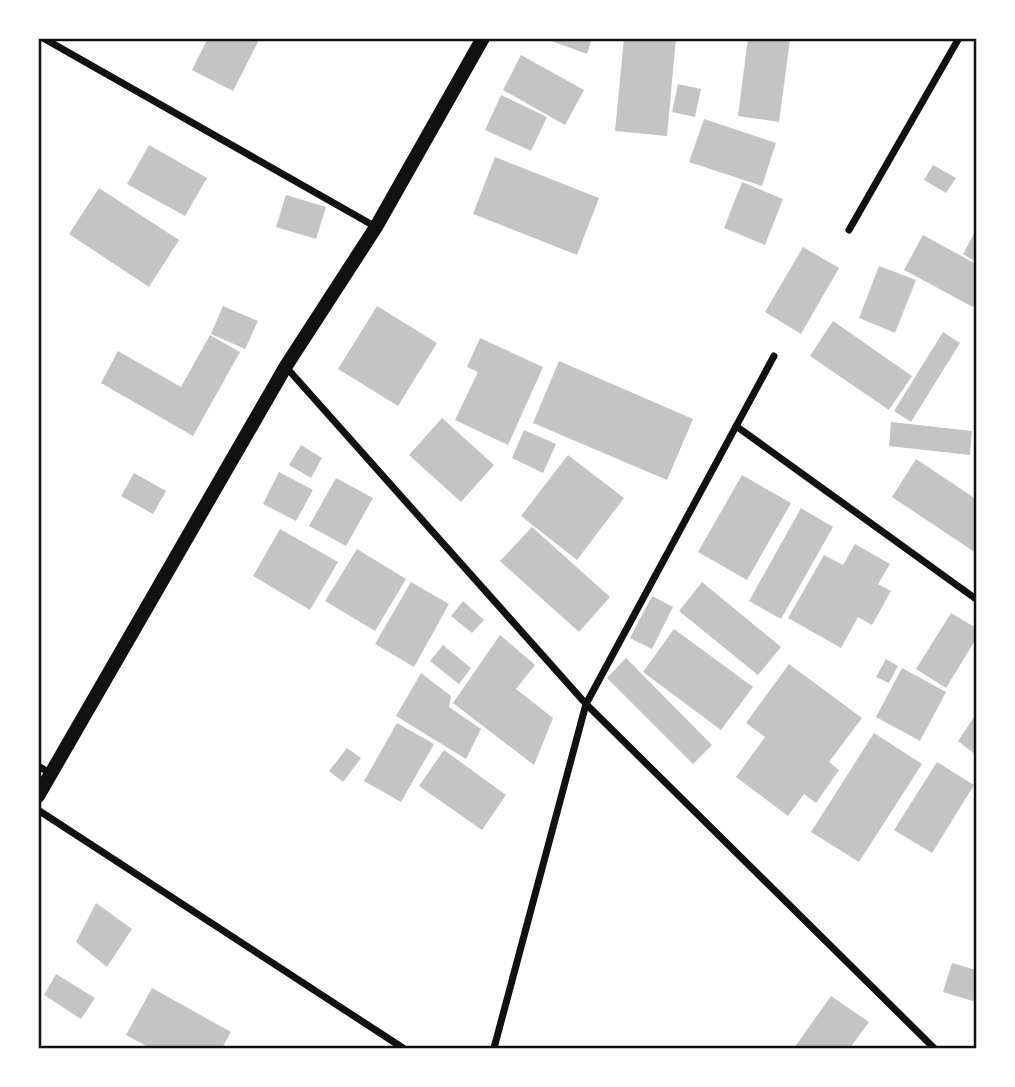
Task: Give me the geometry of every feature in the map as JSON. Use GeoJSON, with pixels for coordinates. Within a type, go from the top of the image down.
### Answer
{"type":"FeatureCollection","features":[{"type":"Feature","properties":{"kind":"main road"},"geometry":{"type":"LineString","coordinates":[[38,796],[44,769],[286,366],[376,227],[483,38]]}},
{"type":"Feature","properties":{"kind":"street"},"geometry":{"type":"LineString","coordinates":[[43,38],[376,227]]}},
{"type":"Feature","properties":{"kind":"street"},"geometry":{"type":"LineString","coordinates":[[849,230],[959,38]]}},
{"type":"Feature","properties":{"kind":"street"},"geometry":{"type":"LineString","coordinates":[[494,1048],[586,704],[774,356]]}},
{"type":"Feature","properties":{"kind":"street"},"geometry":{"type":"LineString","coordinates":[[286,366],[586,704],[934,1048]]}},
{"type":"Feature","properties":{"kind":"street"},"geometry":{"type":"LineString","coordinates":[[736,426],[976,599]]}},
{"type":"Feature","properties":{"kind":"street"},"geometry":{"type":"LineString","coordinates":[[38,810],[403,1048]]}},
{"type":"Feature","properties":{"kind":"building"},"geometry":{"type":"Polygon","coordinates":[[[208,38],[260,38],[233,91],[192,70],[208,38]]]}},
{"type":"Feature","properties":{"kind":"building"},"geometry":{"type":"Polygon","coordinates":[[[543,38],[592,38],[587,54],[543,38]]]}},
{"type":"Feature","properties":{"kind":"building"},"geometry":{"type":"Polygon","coordinates":[[[624,38],[676,38],[667,136],[615,131],[624,38]]]}},
{"type":"Feature","properties":{"kind":"building"},"geometry":{"type":"Polygon","coordinates":[[[748,38],[790,40],[779,122],[738,116],[748,38]]]}},
{"type":"Feature","properties":{"kind":"building"},"geometry":{"type":"Polygon","coordinates":[[[521,55],[584,90],[565,125],[503,90],[521,55]]]}},
{"type":"Feature","properties":{"kind":"building"},"geometry":{"type":"Polygon","coordinates":[[[678,84],[701,89],[695,117],[672,112],[678,84]]]}},
{"type":"Feature","properties":{"kind":"building"},"geometry":{"type":"Polygon","coordinates":[[[501,95],[547,117],[531,151],[485,130],[501,95]]]}},
{"type":"Feature","properties":{"kind":"building"},"geometry":{"type":"Polygon","coordinates":[[[704,119],[776,143],[762,186],[689,162],[704,119]]]}},
{"type":"Feature","properties":{"kind":"building"},"geometry":{"type":"Polygon","coordinates":[[[149,145],[207,178],[185,216],[127,184],[149,145]]]}},
{"type":"Feature","properties":{"kind":"building"},"geometry":{"type":"Polygon","coordinates":[[[495,157],[599,198],[577,255],[473,214],[495,157]]]}},
{"type":"Feature","properties":{"kind":"building"},"geometry":{"type":"Polygon","coordinates":[[[933,165],[956,178],[946,193],[924,180],[933,165]]]}},
{"type":"Feature","properties":{"kind":"building"},"geometry":{"type":"Polygon","coordinates":[[[742,182],[783,199],[765,245],[724,228],[742,182]]]}},
{"type":"Feature","properties":{"kind":"building"},"geometry":{"type":"Polygon","coordinates":[[[99,188],[179,240],[149,287],[69,234],[99,188]]]}},
{"type":"Feature","properties":{"kind":"building"},"geometry":{"type":"Polygon","coordinates":[[[286,195],[326,207],[316,239],[276,227],[286,195]]]}},
{"type":"Feature","properties":{"kind":"building"},"geometry":{"type":"Polygon","coordinates":[[[976,230],[976,262],[963,254],[976,230]]]}},
{"type":"Feature","properties":{"kind":"building"},"geometry":{"type":"Polygon","coordinates":[[[923,235],[976,264],[976,301],[973,307],[904,270],[923,235]]]}},
{"type":"Feature","properties":{"kind":"building"},"geometry":{"type":"Polygon","coordinates":[[[803,247],[839,268],[801,334],[765,312],[803,247]]]}},
{"type":"Feature","properties":{"kind":"building"},"geometry":{"type":"Polygon","coordinates":[[[879,266],[916,280],[895,333],[859,318],[879,266]]]}},
{"type":"Feature","properties":{"kind":"building"},"geometry":{"type":"Polygon","coordinates":[[[223,306],[258,321],[245,349],[211,334],[223,306]]]}},
{"type":"Feature","properties":{"kind":"building"},"geometry":{"type":"Polygon","coordinates":[[[377,306],[437,343],[398,406],[338,369],[377,306]]]}},
{"type":"Feature","properties":{"kind":"building"},"geometry":{"type":"Polygon","coordinates":[[[833,321],[912,376],[889,410],[810,356],[833,321]]]}},
{"type":"Feature","properties":{"kind":"building"},"geometry":{"type":"Polygon","coordinates":[[[943,332],[960,343],[911,422],[894,411],[943,332]]]}},
{"type":"Feature","properties":{"kind":"building"},"geometry":{"type":"Polygon","coordinates":[[[210,335],[240,352],[193,436],[101,383],[118,351],[181,387],[210,335]]]}},
{"type":"Feature","properties":{"kind":"building"},"geometry":{"type":"Polygon","coordinates":[[[480,338],[543,367],[508,445],[455,420],[478,372],[467,367],[480,338]]]}},
{"type":"Feature","properties":{"kind":"building"},"geometry":{"type":"Polygon","coordinates":[[[559,361],[693,419],[667,480],[533,423],[559,361]]]}},
{"type":"Feature","properties":{"kind":"building"},"geometry":{"type":"Polygon","coordinates":[[[442,418],[494,465],[461,502],[409,455],[442,418]]]}},
{"type":"Feature","properties":{"kind":"building"},"geometry":{"type":"Polygon","coordinates":[[[891,422],[972,431],[970,455],[889,446],[891,422]]]}},
{"type":"Feature","properties":{"kind":"building"},"geometry":{"type":"Polygon","coordinates":[[[524,430],[556,444],[543,473],[512,458],[524,430]]]}},
{"type":"Feature","properties":{"kind":"building"},"geometry":{"type":"Polygon","coordinates":[[[301,445],[322,458],[311,478],[289,465],[301,445]]]}},
{"type":"Feature","properties":{"kind":"building"},"geometry":{"type":"Polygon","coordinates":[[[568,455],[624,498],[577,560],[521,516],[568,455]]]}},
{"type":"Feature","properties":{"kind":"building"},"geometry":{"type":"Polygon","coordinates":[[[916,459],[976,499],[976,553],[892,497],[916,459]]]}},
{"type":"Feature","properties":{"kind":"building"},"geometry":{"type":"Polygon","coordinates":[[[279,472],[313,490],[296,521],[263,504],[279,472]]]}},
{"type":"Feature","properties":{"kind":"building"},"geometry":{"type":"Polygon","coordinates":[[[134,473],[166,491],[153,514],[121,496],[134,473]]]}},
{"type":"Feature","properties":{"kind":"building"},"geometry":{"type":"Polygon","coordinates":[[[742,475],[791,503],[747,580],[698,552],[742,475]]]}},
{"type":"Feature","properties":{"kind":"building"},"geometry":{"type":"Polygon","coordinates":[[[336,478],[373,498],[346,546],[309,526],[336,478]]]}},
{"type":"Feature","properties":{"kind":"building"},"geometry":{"type":"Polygon","coordinates":[[[801,508],[833,527],[781,619],[749,601],[801,508]]]}},
{"type":"Feature","properties":{"kind":"building"},"geometry":{"type":"Polygon","coordinates":[[[532,527],[610,597],[579,632],[500,561],[532,527]]]}},
{"type":"Feature","properties":{"kind":"building"},"geometry":{"type":"Polygon","coordinates":[[[280,529],[338,562],[310,610],[253,576],[280,529]]]}},
{"type":"Feature","properties":{"kind":"building"},"geometry":{"type":"Polygon","coordinates":[[[855,544],[890,564],[878,584],[891,591],[872,625],[858,617],[841,648],[788,618],[824,555],[843,565],[855,544]]]}},
{"type":"Feature","properties":{"kind":"building"},"geometry":{"type":"Polygon","coordinates":[[[357,549],[406,579],[375,631],[325,601],[357,549]]]}},
{"type":"Feature","properties":{"kind":"building"},"geometry":{"type":"Polygon","coordinates":[[[411,582],[449,604],[414,667],[375,644],[411,582]]]}},
{"type":"Feature","properties":{"kind":"building"},"geometry":{"type":"Polygon","coordinates":[[[702,582],[781,647],[758,675],[679,611],[702,582]]]}},
{"type":"Feature","properties":{"kind":"building"},"geometry":{"type":"Polygon","coordinates":[[[652,596],[673,607],[652,649],[630,638],[652,596]]]}},
{"type":"Feature","properties":{"kind":"building"},"geometry":{"type":"Polygon","coordinates":[[[463,601],[484,620],[472,633],[451,616],[463,601]]]}},
{"type":"Feature","properties":{"kind":"building"},"geometry":{"type":"Polygon","coordinates":[[[951,613],[976,628],[976,639],[946,688],[916,669],[951,613]]]}},
{"type":"Feature","properties":{"kind":"building"},"geometry":{"type":"Polygon","coordinates":[[[674,629],[753,687],[721,730],[643,672],[674,629]]]}},
{"type":"Feature","properties":{"kind":"building"},"geometry":{"type":"Polygon","coordinates":[[[500,635],[535,665],[516,689],[553,718],[534,765],[453,703],[500,635]]]}},
{"type":"Feature","properties":{"kind":"building"},"geometry":{"type":"Polygon","coordinates":[[[443,645],[471,668],[459,684],[430,661],[443,645]]]}},
{"type":"Feature","properties":{"kind":"building"},"geometry":{"type":"Polygon","coordinates":[[[626,658],[712,745],[693,764],[607,678],[626,658]]]}},
{"type":"Feature","properties":{"kind":"building"},"geometry":{"type":"Polygon","coordinates":[[[886,659],[898,666],[889,683],[876,677],[886,659]]]}},
{"type":"Feature","properties":{"kind":"building"},"geometry":{"type":"Polygon","coordinates":[[[789,664],[862,718],[829,762],[839,770],[816,803],[804,794],[788,816],[736,777],[765,737],[746,723],[789,664]]]}},
{"type":"Feature","properties":{"kind":"building"},"geometry":{"type":"Polygon","coordinates":[[[902,668],[946,692],[920,741],[876,717],[902,668]]]}},
{"type":"Feature","properties":{"kind":"building"},"geometry":{"type":"Polygon","coordinates":[[[421,673],[451,696],[449,707],[481,729],[466,759],[396,716],[421,673]]]}},
{"type":"Feature","properties":{"kind":"building"},"geometry":{"type":"Polygon","coordinates":[[[976,714],[976,755],[958,741],[976,714]]]}},
{"type":"Feature","properties":{"kind":"building"},"geometry":{"type":"Polygon","coordinates":[[[397,723],[434,744],[401,802],[364,781],[397,723]]]}},
{"type":"Feature","properties":{"kind":"building"},"geometry":{"type":"Polygon","coordinates":[[[874,733],[922,764],[859,862],[811,832],[874,733]]]}},
{"type":"Feature","properties":{"kind":"building"},"geometry":{"type":"Polygon","coordinates":[[[347,748],[361,758],[343,782],[329,771],[347,748]]]}},
{"type":"Feature","properties":{"kind":"building"},"geometry":{"type":"Polygon","coordinates":[[[444,750],[506,795],[482,830],[419,786],[444,750]]]}},
{"type":"Feature","properties":{"kind":"building"},"geometry":{"type":"Polygon","coordinates":[[[937,762],[974,785],[932,853],[894,830],[937,762]]]}},
{"type":"Feature","properties":{"kind":"building"},"geometry":{"type":"Polygon","coordinates":[[[96,903],[132,929],[107,967],[76,942],[96,903]]]}},
{"type":"Feature","properties":{"kind":"building"},"geometry":{"type":"Polygon","coordinates":[[[952,963],[976,970],[976,1002],[943,992],[952,963]]]}},
{"type":"Feature","properties":{"kind":"building"},"geometry":{"type":"Polygon","coordinates":[[[56,974],[95,998],[81,1019],[44,995],[56,974]]]}},
{"type":"Feature","properties":{"kind":"building"},"geometry":{"type":"Polygon","coordinates":[[[152,988],[231,1032],[222,1048],[150,1048],[126,1035],[152,988]]]}},
{"type":"Feature","properties":{"kind":"building"},"geometry":{"type":"Polygon","coordinates":[[[831,996],[869,1022],[850,1048],[794,1048],[831,996]]]}}]}
